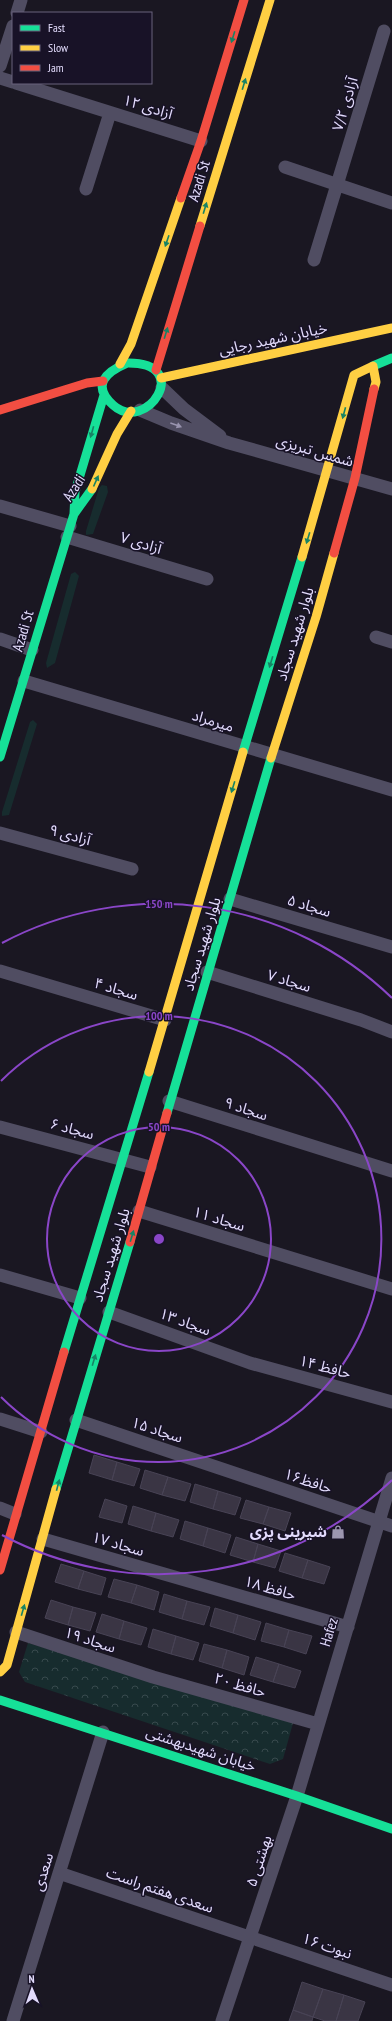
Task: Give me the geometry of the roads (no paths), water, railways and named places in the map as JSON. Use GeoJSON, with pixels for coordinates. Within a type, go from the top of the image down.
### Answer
{"type":"FeatureCollection","features":[{"type":"Feature","properties":{"kind":"street"},"geometry":{"type":"LineString","coordinates":[[17,12],[21,0]]}},
{"type":"Feature","properties":{"kind":"street","name":"Azadi St"},"geometry":{"type":"LineString","coordinates":[[120,364],[131,344],[201,140],[244,0]]}},
{"type":"Feature","properties":{"kind":"street","name":"Azadi St"},"geometry":{"type":"LineString","coordinates":[[160,379],[225,147],[270,0]]}},
{"type":"Feature","properties":{"kind":"street"},"geometry":{"type":"LineString","coordinates":[[0,66],[12,29]]}},
{"type":"Feature","properties":{"kind":"street","name":"آزادی ۷/۲"},"geometry":{"type":"LineString","coordinates":[[314,260],[384,31]]}},
{"type":"Feature","properties":{"kind":"street"},"geometry":{"type":"LineString","coordinates":[[0,78],[12,82]]}},
{"type":"Feature","properties":{"kind":"street","name":"آزادی ۱۲"},"geometry":{"type":"LineString","coordinates":[[19,84],[201,140]]}},
{"type":"Feature","properties":{"kind":"street"},"geometry":{"type":"LineString","coordinates":[[86,189],[110,112]]}},
{"type":"Feature","properties":{"kind":"street"},"geometry":{"type":"LineString","coordinates":[[201,140],[225,147]]}},
{"type":"Feature","properties":{"kind":"street"},"geometry":{"type":"LineString","coordinates":[[285,167],[336,186],[392,203]]}},
{"type":"Feature","properties":{"kind":"street","name":"خیابان شهید رجایی"},"geometry":{"type":"LineString","coordinates":[[160,379],[392,328]]}},
{"type":"Feature","properties":{"kind":"street"},"geometry":{"type":"LineString","coordinates":[[373,366],[392,358]]}},
{"type":"Feature","properties":{"kind":"street"},"geometry":{"type":"LineString","coordinates":[[160,379],[153,403],[135,411],[122,411],[113,407],[104,395],[104,381],[108,373],[120,364],[144,363],[160,379],[184,409],[229,443]]}},
{"type":"Feature","properties":{"kind":"street","name":"بلوار شهید سجاد"},"geometry":{"type":"LineString","coordinates":[[0,1570],[15,1514],[165,1020],[201,890],[328,471],[354,375],[373,366],[376,382],[355,478],[316,617],[272,755],[207,972],[150,1167],[139,1211],[76,1420],[7,1664],[0,1672]]}},
{"type":"Feature","properties":{"kind":"street"},"geometry":{"type":"LineString","coordinates":[[0,410],[87,383],[104,381]]}},
{"type":"Feature","properties":{"kind":"street","name":"Azadi"},"geometry":{"type":"LineString","coordinates":[[74,514],[75,492],[104,395]]}},
{"type":"Feature","properties":{"kind":"street","name":"شمس تبریزی"},"geometry":{"type":"LineString","coordinates":[[135,411],[229,443],[392,489]]}},
{"type":"Feature","properties":{"kind":"street","name":"Azadi"},"geometry":{"type":"LineString","coordinates":[[74,514],[90,494],[117,434],[135,411]]}},
{"type":"Feature","properties":{"kind":"street","name":"آزادی ۷"},"geometry":{"type":"LineString","coordinates":[[2,506],[68,531],[207,579]]}},
{"type":"Feature","properties":{"kind":"street","name":"Azadi St"},"geometry":{"type":"LineString","coordinates":[[0,757],[74,514]]}},
{"type":"Feature","properties":{"kind":"street"},"geometry":{"type":"LineString","coordinates":[[376,637],[392,642]]}},
{"type":"Feature","properties":{"kind":"street"},"geometry":{"type":"LineString","coordinates":[[0,639],[32,650]]}},
{"type":"Feature","properties":{"kind":"street","name":"میرمراد"},"geometry":{"type":"LineString","coordinates":[[24,681],[245,748],[392,790]]}},
{"type":"Feature","properties":{"kind":"street","name":"آزادی ۹"},"geometry":{"type":"LineString","coordinates":[[0,833],[132,869]]}},
{"type":"Feature","properties":{"kind":"street","name":"سجاد ۵"},"geometry":{"type":"LineString","coordinates":[[230,899],[392,947]]}},
{"type":"Feature","properties":{"kind":"street","name":"سجاد ۴"},"geometry":{"type":"LineString","coordinates":[[0,971],[165,1020]]}},
{"type":"Feature","properties":{"kind":"street","name":"سجاد ۷"},"geometry":{"type":"LineString","coordinates":[[207,972],[361,1020],[392,1032]]}},
{"type":"Feature","properties":{"kind":"street","name":"سجاد ۹"},"geometry":{"type":"LineString","coordinates":[[169,1101],[392,1171]]}},
{"type":"Feature","properties":{"kind":"street","name":"سجاد ۶"},"geometry":{"type":"LineString","coordinates":[[0,1126],[150,1167]]}},
{"type":"Feature","properties":{"kind":"street","name":"سجاد ۱۱"},"geometry":{"type":"LineString","coordinates":[[139,1211],[392,1289]]}},
{"type":"Feature","properties":{"kind":"street"},"geometry":{"type":"LineString","coordinates":[[0,1275],[80,1298]]}},
{"type":"Feature","properties":{"kind":"street","name":"سجاد ۱۳"},"geometry":{"type":"LineString","coordinates":[[109,1312],[250,1363]]}},
{"type":"Feature","properties":{"kind":"street","name":"حافظ ۱۴"},"geometry":{"type":"LineString","coordinates":[[250,1363],[392,1402]]}},
{"type":"Feature","properties":{"kind":"street"},"geometry":{"type":"LineString","coordinates":[[0,1419],[41,1432]]}},
{"type":"Feature","properties":{"kind":"street","name":"سجاد ۱۵"},"geometry":{"type":"LineString","coordinates":[[76,1420],[228,1471]]}},
{"type":"Feature","properties":{"kind":"street","name":"حافظ۱۶"},"geometry":{"type":"LineString","coordinates":[[228,1471],[392,1526]]}},
{"type":"Feature","properties":{"kind":"street","name":"Hafez"},"geometry":{"type":"LineString","coordinates":[[297,1796],[392,1478]]}},
{"type":"Feature","properties":{"kind":"street"},"geometry":{"type":"LineString","coordinates":[[0,1508],[15,1514]]}},
{"type":"Feature","properties":{"kind":"street","name":"سجاد ۱۷"},"geometry":{"type":"LineString","coordinates":[[43,1539],[184,1580]]}},
{"type":"Feature","properties":{"kind":"street","name":"حافظ ۱۸"},"geometry":{"type":"LineString","coordinates":[[184,1580],[348,1627]]}},
{"type":"Feature","properties":{"kind":"street","name":"سجاد ۱۹"},"geometry":{"type":"LineString","coordinates":[[16,1632],[153,1677]]}},
{"type":"Feature","properties":{"kind":"street","name":"حافظ ۲۰"},"geometry":{"type":"LineString","coordinates":[[153,1677],[318,1724]]}},
{"type":"Feature","properties":{"kind":"street","name":"خیابان شهیدبهشتی"},"geometry":{"type":"LineString","coordinates":[[0,1700],[103,1732],[392,1829]]}},
{"type":"Feature","properties":{"kind":"street","name":"سعدی"},"geometry":{"type":"LineString","coordinates":[[13,2021],[103,1732]]}},
{"type":"Feature","properties":{"kind":"street","name":"بهشتی ۵"},"geometry":{"type":"LineString","coordinates":[[222,2021],[297,1796]]}},
{"type":"Feature","properties":{"kind":"street","name":"سعدی هفتم راست"},"geometry":{"type":"LineString","coordinates":[[60,1873],[251,1937]]}},
{"type":"Feature","properties":{"kind":"street","name":"نبوت ۱۶"},"geometry":{"type":"LineString","coordinates":[[251,1937],[392,1985]]}},
{"type":"Feature","properties":{"kind":"place","name":"شیرینی پزی"},"geometry":{"type":"Point","coordinates":[338,1532]}}]}
